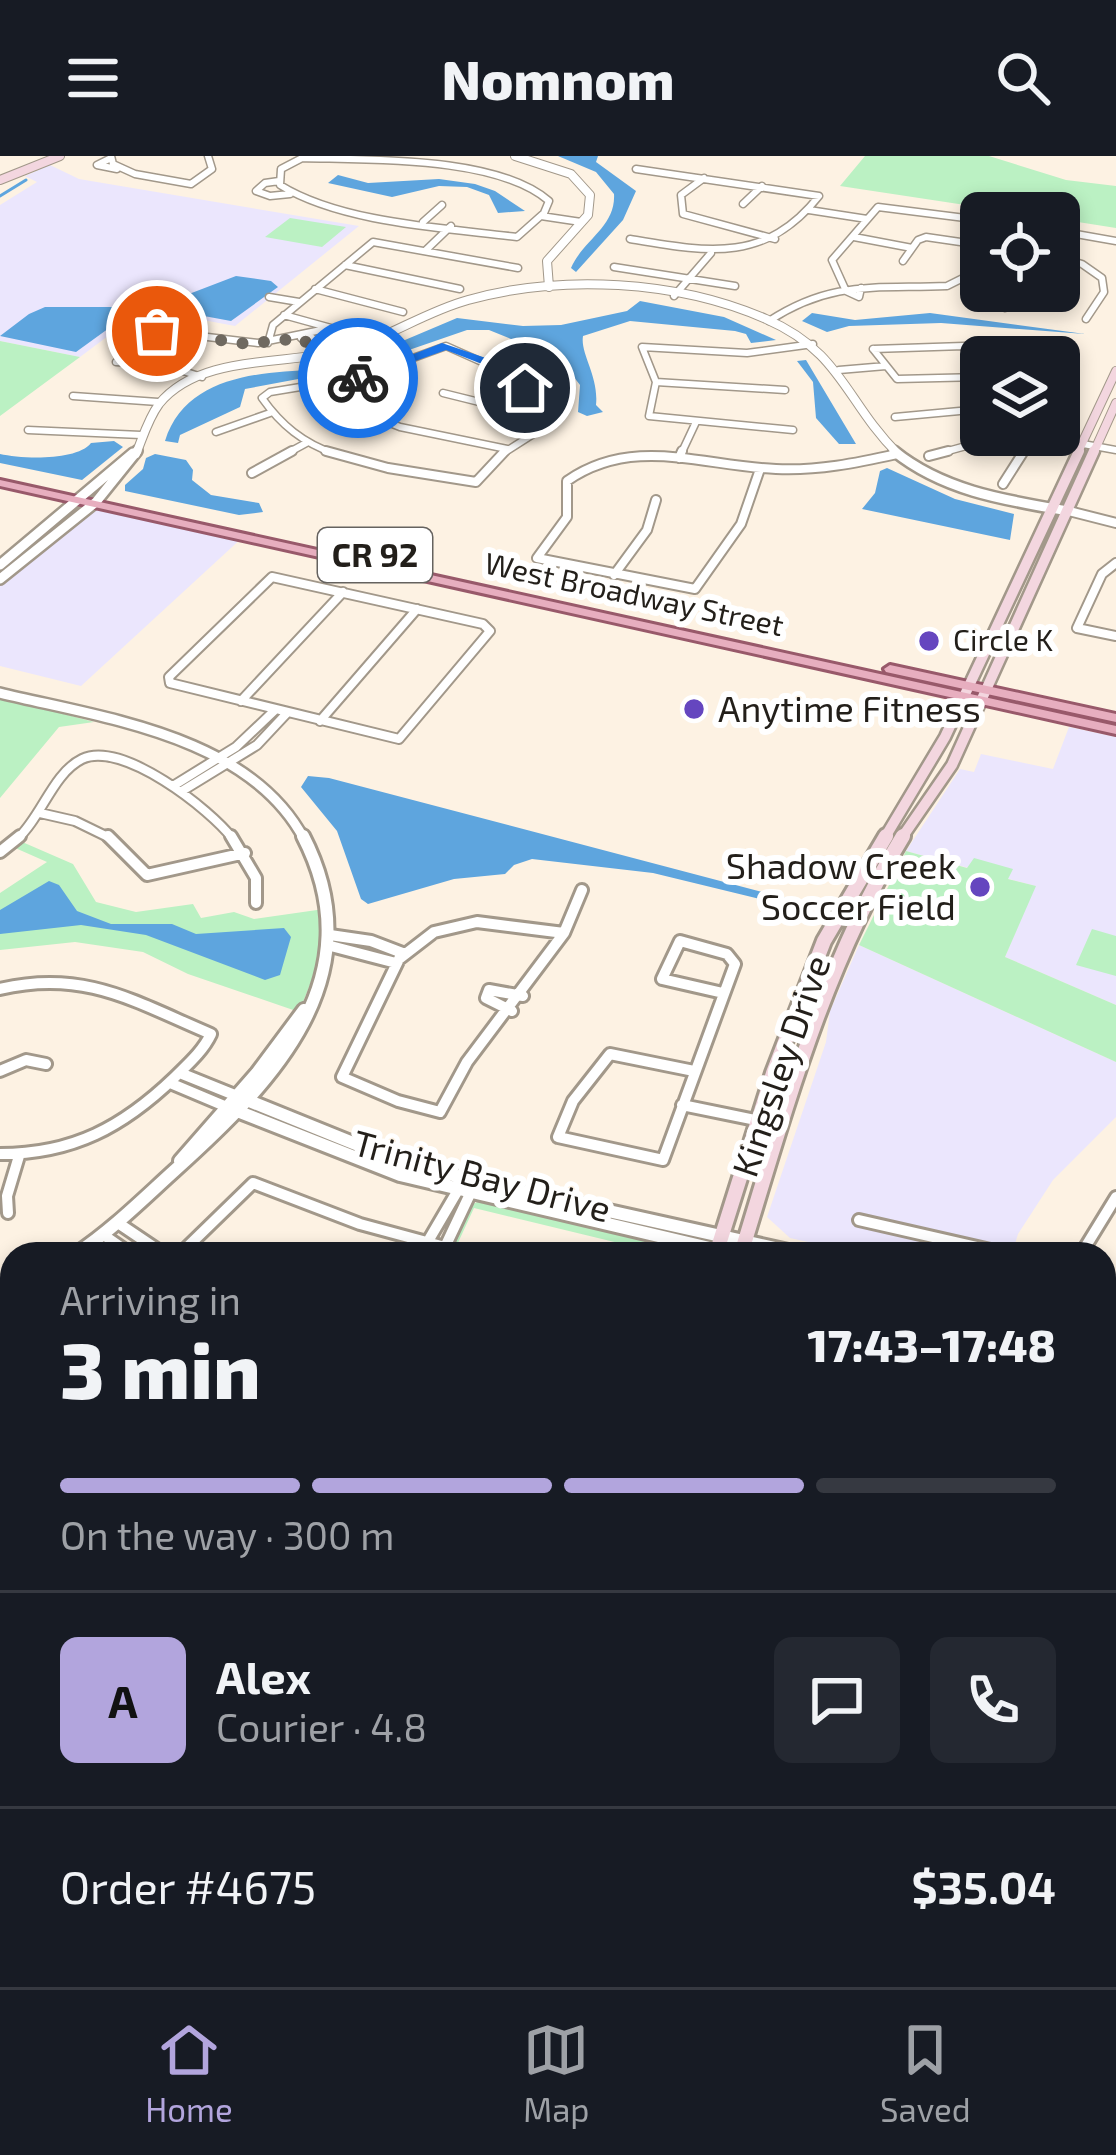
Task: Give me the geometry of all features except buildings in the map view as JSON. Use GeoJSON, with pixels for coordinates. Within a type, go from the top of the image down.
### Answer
{"type":"FeatureCollection","features":[{"type":"Feature","properties":{"kind":"main road"},"geometry":{"type":"LineString","coordinates":[[25,168],[46,156]]}},
{"type":"Feature","properties":{"kind":"main road"},"geometry":{"type":"LineString","coordinates":[[0,177],[60,156]]}},
{"type":"Feature","properties":{"kind":"main road","name":"Kingsley Drive"},"geometry":{"type":"LineString","coordinates":[[721,1242],[789,1025],[824,941],[933,760],[1116,371]]}},
{"type":"Feature","properties":{"kind":"main road","name":"Kingsley Drive"},"geometry":{"type":"LineString","coordinates":[[743,1242],[843,946],[900,840],[939,788],[1116,403]]}},
{"type":"Feature","properties":{"kind":"main road","name":"West Broadway Street"},"geometry":{"type":"LineString","coordinates":[[2,479],[968,691],[1116,730]]}},
{"type":"Feature","properties":{"kind":"main road"},"geometry":{"type":"LineString","coordinates":[[1020,575],[1037,578]]}},
{"type":"Feature","properties":{"kind":"main road","name":"West Broadway Street"},"geometry":{"type":"LineString","coordinates":[[984,695],[1115,718]]}},
{"type":"Feature","properties":{"kind":"main road"},"geometry":{"type":"LineString","coordinates":[[1057,716],[1106,723],[1115,718]]}},
{"type":"Feature","properties":{"kind":"main road"},"geometry":{"type":"LineString","coordinates":[[884,836],[900,840]]}},
{"type":"Feature","properties":{"kind":"main road"},"geometry":{"type":"LineString","coordinates":[[824,941],[843,946]]}},
{"type":"Feature","properties":{"kind":"main road"},"geometry":{"type":"LineString","coordinates":[[789,1025],[811,1030]]}},
{"type":"Feature","properties":{"kind":"street"},"geometry":{"type":"LineString","coordinates":[[119,168],[111,157],[97,165],[191,184],[210,172],[212,156]]}},
{"type":"Feature","properties":{"kind":"street"},"geometry":{"type":"LineString","coordinates":[[515,156],[559,168],[580,181],[592,200],[583,221],[547,261],[549,286]]}},
{"type":"Feature","properties":{"kind":"street"},"geometry":{"type":"LineString","coordinates":[[295,159],[402,160],[519,176],[548,196],[542,215],[518,237],[256,191],[260,185],[279,181],[281,170],[295,159]]}},
{"type":"Feature","properties":{"kind":"street"},"geometry":{"type":"LineString","coordinates":[[631,238],[711,253],[750,249],[775,239],[819,196],[636,169]]}},
{"type":"Feature","properties":{"kind":"street"},"geometry":{"type":"LineString","coordinates":[[704,178],[680,195],[683,214],[775,239]]}},
{"type":"Feature","properties":{"kind":"street"},"geometry":{"type":"LineString","coordinates":[[279,181],[290,194]]}},
{"type":"Feature","properties":{"kind":"street"},"geometry":{"type":"LineString","coordinates":[[743,204],[762,187]]}},
{"type":"Feature","properties":{"kind":"street"},"geometry":{"type":"LineString","coordinates":[[423,222],[442,205]]}},
{"type":"Feature","properties":{"kind":"street"},"geometry":{"type":"LineString","coordinates":[[844,288],[832,260],[882,206],[960,217]]}},
{"type":"Feature","properties":{"kind":"street"},"geometry":{"type":"LineString","coordinates":[[809,210],[867,219]]}},
{"type":"Feature","properties":{"kind":"street"},"geometry":{"type":"LineString","coordinates":[[542,215],[583,221]]}},
{"type":"Feature","properties":{"kind":"street"},"geometry":{"type":"LineString","coordinates":[[425,251],[451,226]]}},
{"type":"Feature","properties":{"kind":"street"},"geometry":{"type":"LineString","coordinates":[[1080,235],[1116,241]]}},
{"type":"Feature","properties":{"kind":"street"},"geometry":{"type":"LineString","coordinates":[[854,237],[912,248]]}},
{"type":"Feature","properties":{"kind":"street"},"geometry":{"type":"LineString","coordinates":[[903,261],[926,237],[960,244]]}},
{"type":"Feature","properties":{"kind":"street"},"geometry":{"type":"LineString","coordinates":[[268,343],[269,329],[374,242],[518,268]]}},
{"type":"Feature","properties":{"kind":"street"},"geometry":{"type":"LineString","coordinates":[[750,249],[764,260]]}},
{"type":"Feature","properties":{"kind":"street"},"geometry":{"type":"LineString","coordinates":[[669,295],[711,253]]}},
{"type":"Feature","properties":{"kind":"street"},"geometry":{"type":"LineString","coordinates":[[1080,263],[1102,278],[1104,292],[1086,319]]}},
{"type":"Feature","properties":{"kind":"street"},"geometry":{"type":"LineString","coordinates":[[345,265],[460,289]]}},
{"type":"Feature","properties":{"kind":"street"},"geometry":{"type":"LineString","coordinates":[[614,267],[735,286]]}},
{"type":"Feature","properties":{"kind":"street"},"geometry":{"type":"LineString","coordinates":[[770,321],[804,298],[844,288],[934,289],[960,280]]}},
{"type":"Feature","properties":{"kind":"street"},"geometry":{"type":"LineString","coordinates":[[0,565],[127,470],[158,402],[202,377],[327,354],[470,299],[549,286],[669,295],[770,321],[813,344],[839,370],[897,454],[966,488],[1116,523]]}},
{"type":"Feature","properties":{"kind":"street"},"geometry":{"type":"LineString","coordinates":[[315,290],[403,312]]}},
{"type":"Feature","properties":{"kind":"street"},"geometry":{"type":"LineString","coordinates":[[269,297],[299,302]]}},
{"type":"Feature","properties":{"kind":"street"},"geometry":{"type":"LineString","coordinates":[[1100,300],[1116,303]]}},
{"type":"Feature","properties":{"kind":"street"},"geometry":{"type":"LineString","coordinates":[[157,331],[268,343],[331,328],[284,315]]}},
{"type":"Feature","properties":{"kind":"street"},"geometry":{"type":"LineString","coordinates":[[306,337],[356,378]]}},
{"type":"Feature","properties":{"kind":"street"},"geometry":{"type":"LineString","coordinates":[[793,430],[649,416],[656,382],[642,347],[747,353],[813,344]]}},
{"type":"Feature","properties":{"kind":"street"},"geometry":{"type":"LineString","coordinates":[[443,393],[549,424],[507,449],[476,482],[348,457],[308,442],[270,413],[264,395],[356,378],[446,346],[518,378],[525,393],[513,411]]}},
{"type":"Feature","properties":{"kind":"street"},"geometry":{"type":"LineString","coordinates":[[960,346],[873,349],[897,379],[960,378]]}},
{"type":"Feature","properties":{"kind":"street"},"geometry":{"type":"LineString","coordinates":[[116,362],[164,365],[202,377]]}},
{"type":"Feature","properties":{"kind":"street"},"geometry":{"type":"LineString","coordinates":[[839,370],[886,366]]}},
{"type":"Feature","properties":{"kind":"street"},"geometry":{"type":"LineString","coordinates":[[656,382],[785,390]]}},
{"type":"Feature","properties":{"kind":"street"},"geometry":{"type":"LineString","coordinates":[[73,395],[158,402]]}},
{"type":"Feature","properties":{"kind":"street"},"geometry":{"type":"LineString","coordinates":[[895,417],[960,412]]}},
{"type":"Feature","properties":{"kind":"street"},"geometry":{"type":"LineString","coordinates":[[216,432],[270,413]]}},
{"type":"Feature","properties":{"kind":"street"},"geometry":{"type":"LineString","coordinates":[[375,417],[400,427],[507,449]]}},
{"type":"Feature","properties":{"kind":"street"},"geometry":{"type":"LineString","coordinates":[[679,458],[696,422]]}},
{"type":"Feature","properties":{"kind":"street"},"geometry":{"type":"LineString","coordinates":[[28,430],[141,435]]}},
{"type":"Feature","properties":{"kind":"street"},"geometry":{"type":"LineString","coordinates":[[252,473],[308,442]]}},
{"type":"Feature","properties":{"kind":"street"},"geometry":{"type":"LineString","coordinates":[[1081,443],[1116,450]]}},
{"type":"Feature","properties":{"kind":"street"},"geometry":{"type":"LineString","coordinates":[[929,456],[960,448]]}},
{"type":"Feature","properties":{"kind":"street"},"geometry":{"type":"LineString","coordinates":[[760,469],[741,524],[699,586],[690,590],[537,558],[567,517],[567,481],[583,467],[610,458],[679,458],[760,469],[827,468],[897,454]]}},
{"type":"Feature","properties":{"kind":"street"},"geometry":{"type":"LineString","coordinates":[[1003,484],[1021,456]]}},
{"type":"Feature","properties":{"kind":"street"},"geometry":{"type":"LineString","coordinates":[[0,579],[89,497]]}},
{"type":"Feature","properties":{"kind":"street"},"geometry":{"type":"LineString","coordinates":[[614,575],[647,530],[656,500]]}},
{"type":"Feature","properties":{"kind":"street"},"geometry":{"type":"LineString","coordinates":[[1095,517],[1116,534]]}},
{"type":"Feature","properties":{"kind":"street"},"geometry":{"type":"LineString","coordinates":[[42,530],[55,532]]}},
{"type":"Feature","properties":{"kind":"street"},"geometry":{"type":"LineString","coordinates":[[1116,562],[1102,574],[1077,628],[1116,636]]}},
{"type":"Feature","properties":{"kind":"street"},"geometry":{"type":"LineString","coordinates":[[272,577],[343,592],[489,627],[399,739],[168,681],[272,577]]}},
{"type":"Feature","properties":{"kind":"street"},"geometry":{"type":"LineString","coordinates":[[241,701],[343,592]]}},
{"type":"Feature","properties":{"kind":"street"},"geometry":{"type":"LineString","coordinates":[[320,721],[417,609]]}},
{"type":"Feature","properties":{"kind":"street"},"geometry":{"type":"LineString","coordinates":[[0,693],[172,739],[223,762],[284,808],[313,850],[326,891],[329,940],[294,1040],[173,1173],[121,1225],[95,1242]]}},
{"type":"Feature","properties":{"kind":"street"},"geometry":{"type":"LineString","coordinates":[[223,762],[274,710]]}},
{"type":"Feature","properties":{"kind":"street"},"geometry":{"type":"LineString","coordinates":[[178,789],[256,745],[287,713]]}},
{"type":"Feature","properties":{"kind":"street"},"geometry":{"type":"LineString","coordinates":[[0,852],[40,813],[68,771],[86,757],[132,769],[178,789],[224,826],[245,854],[257,886],[256,903]]}},
{"type":"Feature","properties":{"kind":"street"},"geometry":{"type":"LineString","coordinates":[[40,813],[75,821],[110,837],[147,875],[245,854]]}},
{"type":"Feature","properties":{"kind":"street"},"geometry":{"type":"LineString","coordinates":[[566,933],[481,921],[431,935],[400,958],[342,1077],[398,1101],[440,1112],[467,1062],[512,1011],[566,933],[581,890]]}},
{"type":"Feature","properties":{"kind":"street"},"geometry":{"type":"LineString","coordinates":[[329,940],[400,958]]}},
{"type":"Feature","properties":{"kind":"street"},"geometry":{"type":"LineString","coordinates":[[694,1071],[610,1054],[573,1101],[558,1137],[663,1160],[723,993],[733,958],[680,941],[662,979],[723,993]]}},
{"type":"Feature","properties":{"kind":"street"},"geometry":{"type":"LineString","coordinates":[[0,989],[40,981],[88,982],[119,990],[211,1034],[206,1046],[146,1108],[109,1134],[69,1150],[0,1154]]}},
{"type":"Feature","properties":{"kind":"street"},"geometry":{"type":"LineString","coordinates":[[512,1011],[486,998],[489,991],[498,988],[523,996]]}},
{"type":"Feature","properties":{"kind":"street"},"geometry":{"type":"LineString","coordinates":[[0,1071],[26,1060],[46,1064]]}},
{"type":"Feature","properties":{"kind":"street"},"geometry":{"type":"LineString","coordinates":[[180,1072],[237,1104]]}},
{"type":"Feature","properties":{"kind":"street"},"geometry":{"type":"LineString","coordinates":[[170,1083],[237,1104]]}},
{"type":"Feature","properties":{"kind":"street","name":"Trinity Bay Drive"},"geometry":{"type":"LineString","coordinates":[[237,1104],[367,1164],[454,1190],[469,1187]]}},
{"type":"Feature","properties":{"kind":"street","name":"Trinity Bay Drive"},"geometry":{"type":"LineString","coordinates":[[237,1104],[469,1187],[698,1242]]}},
{"type":"Feature","properties":{"kind":"street"},"geometry":{"type":"LineString","coordinates":[[682,1105],[780,1125]]}},
{"type":"Feature","properties":{"kind":"street"},"geometry":{"type":"LineString","coordinates":[[8,1213],[7,1196],[19,1156]]}},
{"type":"Feature","properties":{"kind":"street"},"geometry":{"type":"LineString","coordinates":[[193,1242],[254,1183],[360,1224],[423,1242]]}},
{"type":"Feature","properties":{"kind":"street"},"geometry":{"type":"LineString","coordinates":[[447,1242],[469,1187]]}},
{"type":"Feature","properties":{"kind":"street"},"geometry":{"type":"LineString","coordinates":[[428,1242],[454,1190]]}},
{"type":"Feature","properties":{"kind":"street"},"geometry":{"type":"LineString","coordinates":[[1088,1242],[1116,1197]]}},
{"type":"Feature","properties":{"kind":"street"},"geometry":{"type":"LineString","coordinates":[[859,1220],[956,1242]]}},
{"type":"Feature","properties":{"kind":"street"},"geometry":{"type":"LineString","coordinates":[[121,1225],[146,1242]]}},
{"type":"Feature","properties":{"kind":"street"},"geometry":{"type":"LineString","coordinates":[[105,1236],[114,1242]]}},
{"type":"Feature","properties":{"kind":"shaded area"},"geometry":{"type":"Polygon","coordinates":[[[50,165],[79,179],[359,226],[235,326],[144,309],[80,357],[0,341],[0,205],[37,182],[25,176],[50,165]]]}},
{"type":"Feature","properties":{"kind":"shaded area"},"geometry":{"type":"Polygon","coordinates":[[[92,507],[244,536],[81,686],[0,666],[0,582],[92,507]]]}},
{"type":"Feature","properties":{"kind":"shaded area"},"geometry":{"type":"Polygon","coordinates":[[[1069,727],[1116,737],[1116,1005],[1005,957],[1035,886],[906,851],[960,769],[974,772],[981,754],[1053,769],[1069,727]]]}},
{"type":"Feature","properties":{"kind":"shaded area"},"geometry":{"type":"Polygon","coordinates":[[[859,945],[1116,1062],[1116,1117],[1053,1180],[1016,1242],[808,1242],[790,1238],[767,1217],[826,1042],[830,1011],[859,945]]]}},
{"type":"Feature","properties":{"kind":"green space"},"geometry":{"type":"Polygon","coordinates":[[[865,156],[989,156],[1066,180],[1116,186],[1116,228],[1080,222],[1080,192],[960,192],[960,204],[840,186],[865,156]]]}},
{"type":"Feature","properties":{"kind":"green space"},"geometry":{"type":"Polygon","coordinates":[[[290,218],[346,227],[322,247],[265,237],[290,218]]]}},
{"type":"Feature","properties":{"kind":"green space"},"geometry":{"type":"Polygon","coordinates":[[[0,341],[80,357],[0,416],[0,341]]]}},
{"type":"Feature","properties":{"kind":"green space"},"geometry":{"type":"Polygon","coordinates":[[[0,697],[94,722],[59,727],[0,798],[0,697]]]}},
{"type":"Feature","properties":{"kind":"green space"},"geometry":{"type":"Polygon","coordinates":[[[20,841],[73,864],[96,902],[136,912],[193,904],[201,918],[234,912],[254,919],[324,909],[319,962],[299,1012],[188,974],[143,952],[75,942],[0,950],[0,893],[47,862],[13,847],[20,841]]]}},
{"type":"Feature","properties":{"kind":"green space"},"geometry":{"type":"Polygon","coordinates":[[[906,851],[967,868],[974,858],[1013,869],[1008,879],[1036,886],[1005,957],[1116,1005],[1116,1062],[859,945],[906,851]]]}},
{"type":"Feature","properties":{"kind":"green space"},"geometry":{"type":"Polygon","coordinates":[[[1092,929],[1116,936],[1116,976],[1076,965],[1092,929]]]}},
{"type":"Feature","properties":{"kind":"green space"},"geometry":{"type":"Polygon","coordinates":[[[480,1201],[654,1242],[614,1242],[474,1208],[458,1242],[451,1242],[468,1206],[480,1201]]]}},
{"type":"Feature","properties":{"kind":"water"},"geometry":{"type":"Polygon","coordinates":[[[558,156],[598,156],[596,162],[636,191],[623,220],[576,272],[571,268],[610,216],[614,194],[596,172],[558,156]]]}},
{"type":"Feature","properties":{"kind":"water"},"geometry":{"type":"Polygon","coordinates":[[[338,175],[368,183],[439,179],[475,184],[525,211],[498,213],[489,195],[467,187],[439,186],[392,197],[328,183],[338,175]]]}},
{"type":"Feature","properties":{"kind":"water"},"geometry":{"type":"Polygon","coordinates":[[[236,276],[271,281],[278,287],[231,321],[155,307],[236,276]]]}},
{"type":"Feature","properties":{"kind":"water"},"geometry":{"type":"Polygon","coordinates":[[[640,301],[724,317],[776,340],[751,343],[746,334],[735,331],[630,321],[583,336],[596,405],[603,412],[587,416],[578,412],[580,385],[560,359],[489,330],[467,330],[380,360],[360,359],[457,318],[561,325],[627,311],[640,301]]]}},
{"type":"Feature","properties":{"kind":"water"},"geometry":{"type":"Polygon","coordinates":[[[45,307],[134,310],[76,352],[0,336],[45,307]]]}},
{"type":"Feature","properties":{"kind":"water"},"geometry":{"type":"Polygon","coordinates":[[[812,313],[855,320],[930,313],[1085,334],[941,323],[849,326],[827,332],[802,321],[812,313]]]}},
{"type":"Feature","properties":{"kind":"water"},"geometry":{"type":"Polygon","coordinates":[[[806,360],[856,444],[839,444],[816,418],[813,382],[797,361],[806,360]]]}},
{"type":"Feature","properties":{"kind":"water"},"geometry":{"type":"Polygon","coordinates":[[[315,370],[309,377],[245,389],[240,407],[180,435],[178,443],[165,441],[175,420],[206,391],[247,376],[315,370]]]}},
{"type":"Feature","properties":{"kind":"water"},"geometry":{"type":"Polygon","coordinates":[[[114,441],[123,447],[82,480],[0,463],[0,454],[62,456],[91,443],[114,441]]]}},
{"type":"Feature","properties":{"kind":"water"},"geometry":{"type":"Polygon","coordinates":[[[155,454],[186,460],[193,470],[192,480],[211,495],[259,503],[263,512],[239,515],[125,491],[146,458],[155,454]]]}},
{"type":"Feature","properties":{"kind":"water"},"geometry":{"type":"Polygon","coordinates":[[[887,468],[955,499],[1014,514],[1010,540],[862,509],[875,493],[880,471],[887,468]]]}},
{"type":"Feature","properties":{"kind":"water"},"geometry":{"type":"Polygon","coordinates":[[[308,776],[812,905],[809,911],[653,873],[532,859],[505,874],[454,879],[368,904],[361,899],[337,831],[301,787],[308,776]]]}},
{"type":"Feature","properties":{"kind":"water"},"geometry":{"type":"Polygon","coordinates":[[[49,881],[59,885],[77,911],[111,924],[172,924],[196,934],[284,928],[291,937],[280,975],[265,980],[146,935],[81,925],[0,934],[0,910],[49,881]]]}},
{"type":"Feature","properties":{"kind":"waterway"},"geometry":{"type":"LineString","coordinates":[[0,196],[26,180]]}},
{"type":"Feature","properties":{"kind":"way so far"},"geometry":{"type":"LineString","coordinates":[[157,331],[247,344],[301,338],[352,379],[358,378]]}},
{"type":"Feature","properties":{"kind":"place","name":"Circle K"},"geometry":{"type":"Point","coordinates":[929,641]}},
{"type":"Feature","properties":{"kind":"place","name":"Anytime Fitness"},"geometry":{"type":"Point","coordinates":[694,709]}},
{"type":"Feature","properties":{"kind":"place","name":"Shadow Creek Soccer Field"},"geometry":{"type":"Point","coordinates":[980,887]}},
{"type":"Feature","properties":{"kind":"route"},"geometry":{"type":"LineString","coordinates":[[358,378],[446,346],[505,368],[525,388]]}}]}
